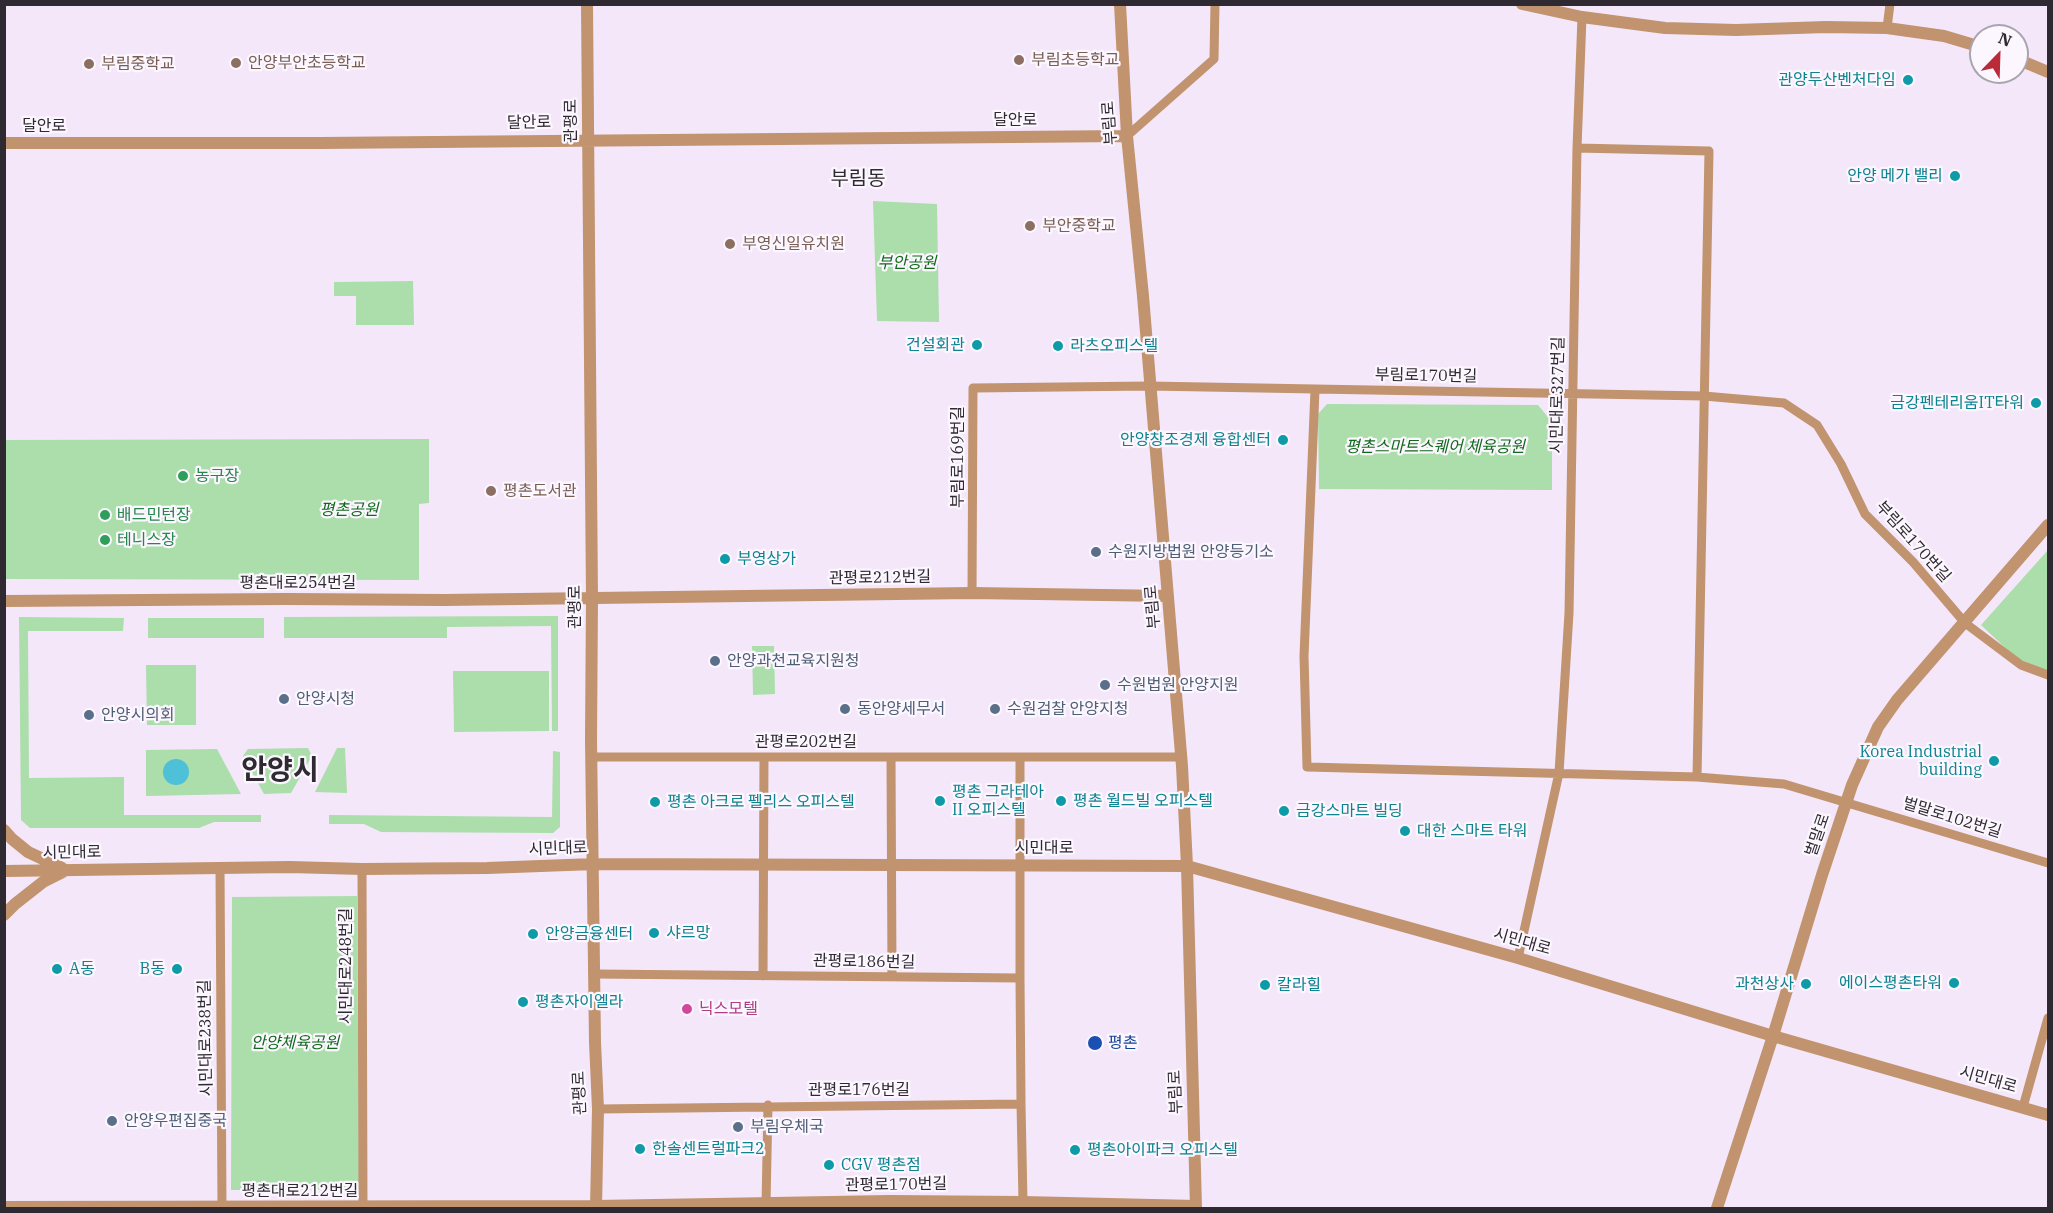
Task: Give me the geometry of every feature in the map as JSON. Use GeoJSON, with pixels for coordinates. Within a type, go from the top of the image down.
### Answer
{"type":"FeatureCollection","features":[{"type":"Feature","properties":{"kind":"street","name":"관평로"},"geometry":{"type":"LineString","coordinates":[[587,4],[594,974],[598,1108],[596,1207]]}},
{"type":"Feature","properties":{"kind":"street","name":"부림로"},"geometry":{"type":"LineString","coordinates":[[1120,4],[1127,135],[1143,296],[1181,757],[1187,866],[1196,1208]]}},
{"type":"Feature","properties":{"kind":"street"},"geometry":{"type":"LineString","coordinates":[[1127,135],[1214,59],[1215,4]]}},
{"type":"Feature","properties":{"kind":"street"},"geometry":{"type":"LineString","coordinates":[[1522,4],[1582,17],[1665,28],[1736,30],[1826,27],[1887,28],[1944,36],[1969,43]]}},
{"type":"Feature","properties":{"kind":"street"},"geometry":{"type":"LineString","coordinates":[[1887,28],[1889,9]]}},
{"type":"Feature","properties":{"kind":"street","name":"시민대로327번길"},"geometry":{"type":"LineString","coordinates":[[1518,958],[1558,773],[1569,613],[1577,148],[1582,17]]}},
{"type":"Feature","properties":{"kind":"street"},"geometry":{"type":"LineString","coordinates":[[2029,64],[2049,72]]}},
{"type":"Feature","properties":{"kind":"street","name":"달안로"},"geometry":{"type":"LineString","coordinates":[[4,143],[1127,135]]}},
{"type":"Feature","properties":{"kind":"street"},"geometry":{"type":"LineString","coordinates":[[1315,390],[1304,656],[1307,767],[1697,777],[1709,151],[1577,148]]}},
{"type":"Feature","properties":{"kind":"street","name":"부림로170번길"},"geometry":{"type":"LineString","coordinates":[[1149,386],[1573,392],[1704,396],[1784,403],[1817,425],[1841,464],[1865,514],[1913,562],[1965,623],[2021,665],[2049,675]]}},
{"type":"Feature","properties":{"kind":"street","name":"부림로169번길"},"geometry":{"type":"LineString","coordinates":[[972,593],[974,388],[1149,386]]}},
{"type":"Feature","properties":{"kind":"street","name":"벌말로"},"geometry":{"type":"LineString","coordinates":[[1717,1209],[1773,1036],[1818,885],[1846,802],[1872,739],[1897,700],[2049,525]]}},
{"type":"Feature","properties":{"kind":"street","name":"관평로212번길"},"geometry":{"type":"LineString","coordinates":[[592,598],[972,593],[1168,596]]}},
{"type":"Feature","properties":{"kind":"street","name":"평촌대로254번길"},"geometry":{"type":"LineString","coordinates":[[4,601],[592,598]]}},
{"type":"Feature","properties":{"kind":"street","name":"관평로202번길"},"geometry":{"type":"LineString","coordinates":[[592,757],[1181,757]]}},
{"type":"Feature","properties":{"kind":"street"},"geometry":{"type":"LineString","coordinates":[[763,976],[764,757]]}},
{"type":"Feature","properties":{"kind":"street"},"geometry":{"type":"LineString","coordinates":[[891,757],[892,977]]}},
{"type":"Feature","properties":{"kind":"street"},"geometry":{"type":"LineString","coordinates":[[1020,757],[1023,1202]]}},
{"type":"Feature","properties":{"kind":"street","name":"벌말로102번길"},"geometry":{"type":"LineString","coordinates":[[1697,777],[1784,783],[2049,863]]}},
{"type":"Feature","properties":{"kind":"street"},"geometry":{"type":"LineString","coordinates":[[4,830],[28,852],[66,870]]}},
{"type":"Feature","properties":{"kind":"street","name":"시민대로"},"geometry":{"type":"LineString","coordinates":[[4,871],[487,868],[594,864],[1187,866],[1518,958],[1773,1036],[2049,1115]]}},
{"type":"Feature","properties":{"kind":"street","name":"시민대로238번길"},"geometry":{"type":"LineString","coordinates":[[220,868],[222,1208]]}},
{"type":"Feature","properties":{"kind":"street","name":"시민대로248번길"},"geometry":{"type":"LineString","coordinates":[[362,869],[363,1207]]}},
{"type":"Feature","properties":{"kind":"street"},"geometry":{"type":"LineString","coordinates":[[4,915],[43,882],[66,870]]}},
{"type":"Feature","properties":{"kind":"street","name":"관평로186번길"},"geometry":{"type":"LineString","coordinates":[[594,974],[1020,978]]}},
{"type":"Feature","properties":{"kind":"street"},"geometry":{"type":"LineString","coordinates":[[2023,1107],[2049,1018]]}},
{"type":"Feature","properties":{"kind":"street","name":"관평로176번길"},"geometry":{"type":"LineString","coordinates":[[598,1108],[1021,1104]]}},
{"type":"Feature","properties":{"kind":"street"},"geometry":{"type":"LineString","coordinates":[[766,1204],[768,1105]]}},
{"type":"Feature","properties":{"kind":"street","name":"관평로170번길"},"geometry":{"type":"LineString","coordinates":[[596,1207],[890,1201],[1023,1202],[1196,1208]]}},
{"type":"Feature","properties":{"kind":"street","name":"평촌대로212번길"},"geometry":{"type":"LineString","coordinates":[[4,1207],[596,1207]]}},
{"type":"Feature","properties":{"kind":"green space","name":"부안공원"},"geometry":{"type":"Polygon","coordinates":[[[873,201],[937,204],[939,322],[877,321],[873,201]]]}},
{"type":"Feature","properties":{"kind":"green space"},"geometry":{"type":"Polygon","coordinates":[[[413,281],[414,325],[356,325],[356,296],[334,296],[334,282],[413,281]]]}},
{"type":"Feature","properties":{"kind":"green space","name":"평촌스마트스퀘어 체육공원"},"geometry":{"type":"Polygon","coordinates":[[[1327,404],[1538,405],[1552,422],[1552,490],[1319,489],[1318,414],[1327,404]]]}},
{"type":"Feature","properties":{"kind":"green space","name":"평촌공원"},"geometry":{"type":"Polygon","coordinates":[[[429,439],[429,503],[419,504],[419,580],[5,579],[5,440],[429,439]]]}},
{"type":"Feature","properties":{"kind":"green space"},"geometry":{"type":"Polygon","coordinates":[[[2048,550],[2048,673],[2015,657],[1981,625],[2048,550]]]}},
{"type":"Feature","properties":{"kind":"green space"},"geometry":{"type":"Polygon","coordinates":[[[558,616],[558,731],[552,731],[551,626],[447,627],[447,638],[284,638],[284,617],[558,616]]]}},
{"type":"Feature","properties":{"kind":"green space"},"geometry":{"type":"Polygon","coordinates":[[[19,617],[124,618],[123,631],[28,631],[29,778],[124,777],[124,815],[261,815],[261,822],[214,822],[199,828],[30,828],[21,820],[19,617]]]}},
{"type":"Feature","properties":{"kind":"green space"},"geometry":{"type":"Polygon","coordinates":[[[148,618],[264,618],[264,638],[148,638],[148,618]]]}},
{"type":"Feature","properties":{"kind":"green space"},"geometry":{"type":"Polygon","coordinates":[[[752,646],[774,646],[775,694],[753,695],[752,646]]]}},
{"type":"Feature","properties":{"kind":"green space"},"geometry":{"type":"Polygon","coordinates":[[[146,665],[196,665],[196,725],[147,725],[146,665]]]}},
{"type":"Feature","properties":{"kind":"green space"},"geometry":{"type":"Polygon","coordinates":[[[453,671],[549,671],[549,731],[454,732],[453,671]]]}},
{"type":"Feature","properties":{"kind":"green space"},"geometry":{"type":"Polygon","coordinates":[[[308,748],[312,756],[291,793],[264,794],[243,756],[248,749],[308,748]]]}},
{"type":"Feature","properties":{"kind":"green space"},"geometry":{"type":"Polygon","coordinates":[[[337,748],[345,748],[347,793],[315,792],[337,748]]]}},
{"type":"Feature","properties":{"kind":"green space"},"geometry":{"type":"Polygon","coordinates":[[[217,749],[241,794],[146,796],[146,750],[217,749]]]}},
{"type":"Feature","properties":{"kind":"green space"},"geometry":{"type":"Polygon","coordinates":[[[553,751],[560,752],[560,827],[553,833],[381,832],[364,824],[329,824],[329,815],[552,817],[553,751]]]}},
{"type":"Feature","properties":{"kind":"green space","name":"안양체육공원"},"geometry":{"type":"Polygon","coordinates":[[[357,896],[359,1189],[231,1190],[232,897],[357,896]]]}},
{"type":"Feature","properties":{"kind":"water"},"geometry":{"type":"Polygon","coordinates":[[[176,759],[185,763],[189,772],[185,781],[176,785],[167,781],[163,772],[167,763],[176,759]]]}},
{"type":"Feature","properties":{"kind":"place","name":"부림초등학교"},"geometry":{"type":"Point","coordinates":[1019,60]}},
{"type":"Feature","properties":{"kind":"place","name":"안양부안초등학교"},"geometry":{"type":"Point","coordinates":[236,63]}},
{"type":"Feature","properties":{"kind":"place","name":"부림중학교"},"geometry":{"type":"Point","coordinates":[89,64]}},
{"type":"Feature","properties":{"kind":"place","name":"관양두산벤처다임"},"geometry":{"type":"Point","coordinates":[1908,80]}},
{"type":"Feature","properties":{"kind":"place","name":"안양 메가 밸리"},"geometry":{"type":"Point","coordinates":[1955,176]}},
{"type":"Feature","properties":{"kind":"place","name":"부안중학교"},"geometry":{"type":"Point","coordinates":[1030,226]}},
{"type":"Feature","properties":{"kind":"place","name":"부영신일유치원"},"geometry":{"type":"Point","coordinates":[730,244]}},
{"type":"Feature","properties":{"kind":"place","name":"건설회관"},"geometry":{"type":"Point","coordinates":[977,345]}},
{"type":"Feature","properties":{"kind":"place","name":"라츠오피스텔"},"geometry":{"type":"Point","coordinates":[1058,346]}},
{"type":"Feature","properties":{"kind":"place","name":"금강펜테리움IT타워"},"geometry":{"type":"Point","coordinates":[2036,403]}},
{"type":"Feature","properties":{"kind":"place","name":"안양창조경제 융합센터"},"geometry":{"type":"Point","coordinates":[1283,440]}},
{"type":"Feature","properties":{"kind":"place","name":"농구장"},"geometry":{"type":"Point","coordinates":[183,476]}},
{"type":"Feature","properties":{"kind":"place","name":"평촌도서관"},"geometry":{"type":"Point","coordinates":[491,491]}},
{"type":"Feature","properties":{"kind":"place","name":"배드민턴장"},"geometry":{"type":"Point","coordinates":[105,515]}},
{"type":"Feature","properties":{"kind":"place","name":"테니스장"},"geometry":{"type":"Point","coordinates":[105,540]}},
{"type":"Feature","properties":{"kind":"place","name":"수원지방법원 안양등기소"},"geometry":{"type":"Point","coordinates":[1096,552]}},
{"type":"Feature","properties":{"kind":"place","name":"부영상가"},"geometry":{"type":"Point","coordinates":[725,559]}},
{"type":"Feature","properties":{"kind":"place","name":"안양과천교육지원청"},"geometry":{"type":"Point","coordinates":[715,661]}},
{"type":"Feature","properties":{"kind":"place","name":"수원법원 안양지원"},"geometry":{"type":"Point","coordinates":[1105,685]}},
{"type":"Feature","properties":{"kind":"place","name":"안양시청"},"geometry":{"type":"Point","coordinates":[284,699]}},
{"type":"Feature","properties":{"kind":"place","name":"동안양세무서"},"geometry":{"type":"Point","coordinates":[845,709]}},
{"type":"Feature","properties":{"kind":"place","name":"수원검찰 안양지청"},"geometry":{"type":"Point","coordinates":[995,709]}},
{"type":"Feature","properties":{"kind":"place","name":"안양시의회"},"geometry":{"type":"Point","coordinates":[89,715]}},
{"type":"Feature","properties":{"kind":"place","name":"Korea Industrial building"},"geometry":{"type":"Point","coordinates":[1994,761]}},
{"type":"Feature","properties":{"kind":"place","name":"평촌 그라테아 II 오피스텔"},"geometry":{"type":"Point","coordinates":[940,801]}},
{"type":"Feature","properties":{"kind":"place","name":"평촌 월드빌 오피스텔"},"geometry":{"type":"Point","coordinates":[1061,801]}},
{"type":"Feature","properties":{"kind":"place","name":"평촌 아크로 펠리스 오피스텔"},"geometry":{"type":"Point","coordinates":[655,802]}},
{"type":"Feature","properties":{"kind":"place","name":"금강스마트 빌딩"},"geometry":{"type":"Point","coordinates":[1284,811]}},
{"type":"Feature","properties":{"kind":"place","name":"대한 스마트 타워"},"geometry":{"type":"Point","coordinates":[1405,831]}},
{"type":"Feature","properties":{"kind":"place","name":"샤르망"},"geometry":{"type":"Point","coordinates":[654,933]}},
{"type":"Feature","properties":{"kind":"place","name":"안양금융센터"},"geometry":{"type":"Point","coordinates":[533,934]}},
{"type":"Feature","properties":{"kind":"place","name":"A동"},"geometry":{"type":"Point","coordinates":[57,969]}},
{"type":"Feature","properties":{"kind":"place","name":"B동"},"geometry":{"type":"Point","coordinates":[177,969]}},
{"type":"Feature","properties":{"kind":"place","name":"에이스평촌타워"},"geometry":{"type":"Point","coordinates":[1954,983]}},
{"type":"Feature","properties":{"kind":"place","name":"과천상사"},"geometry":{"type":"Point","coordinates":[1806,984]}},
{"type":"Feature","properties":{"kind":"place","name":"칼라힐"},"geometry":{"type":"Point","coordinates":[1265,985]}},
{"type":"Feature","properties":{"kind":"place","name":"평촌자이엘라"},"geometry":{"type":"Point","coordinates":[523,1002]}},
{"type":"Feature","properties":{"kind":"place","name":"닉스모텔"},"geometry":{"type":"Point","coordinates":[687,1009]}},
{"type":"Feature","properties":{"kind":"place","name":"평촌"},"geometry":{"type":"Point","coordinates":[1095,1043]}},
{"type":"Feature","properties":{"kind":"place","name":"안양우편집중국"},"geometry":{"type":"Point","coordinates":[112,1121]}},
{"type":"Feature","properties":{"kind":"place","name":"부림우체국"},"geometry":{"type":"Point","coordinates":[738,1127]}},
{"type":"Feature","properties":{"kind":"place","name":"한솔센트럴파크2"},"geometry":{"type":"Point","coordinates":[640,1149]}},
{"type":"Feature","properties":{"kind":"place","name":"평촌아이파크 오피스텔"},"geometry":{"type":"Point","coordinates":[1075,1150]}},
{"type":"Feature","properties":{"kind":"place","name":"CGV 평촌점"},"geometry":{"type":"Point","coordinates":[829,1165]}},
{"type":"Feature","properties":{"kind":"district","name":"부림동"},"geometry":{"type":"Point","coordinates":[858,179]}},
{"type":"Feature","properties":{"kind":"district","name":"안양시"},"geometry":{"type":"Point","coordinates":[280,771]}}]}
